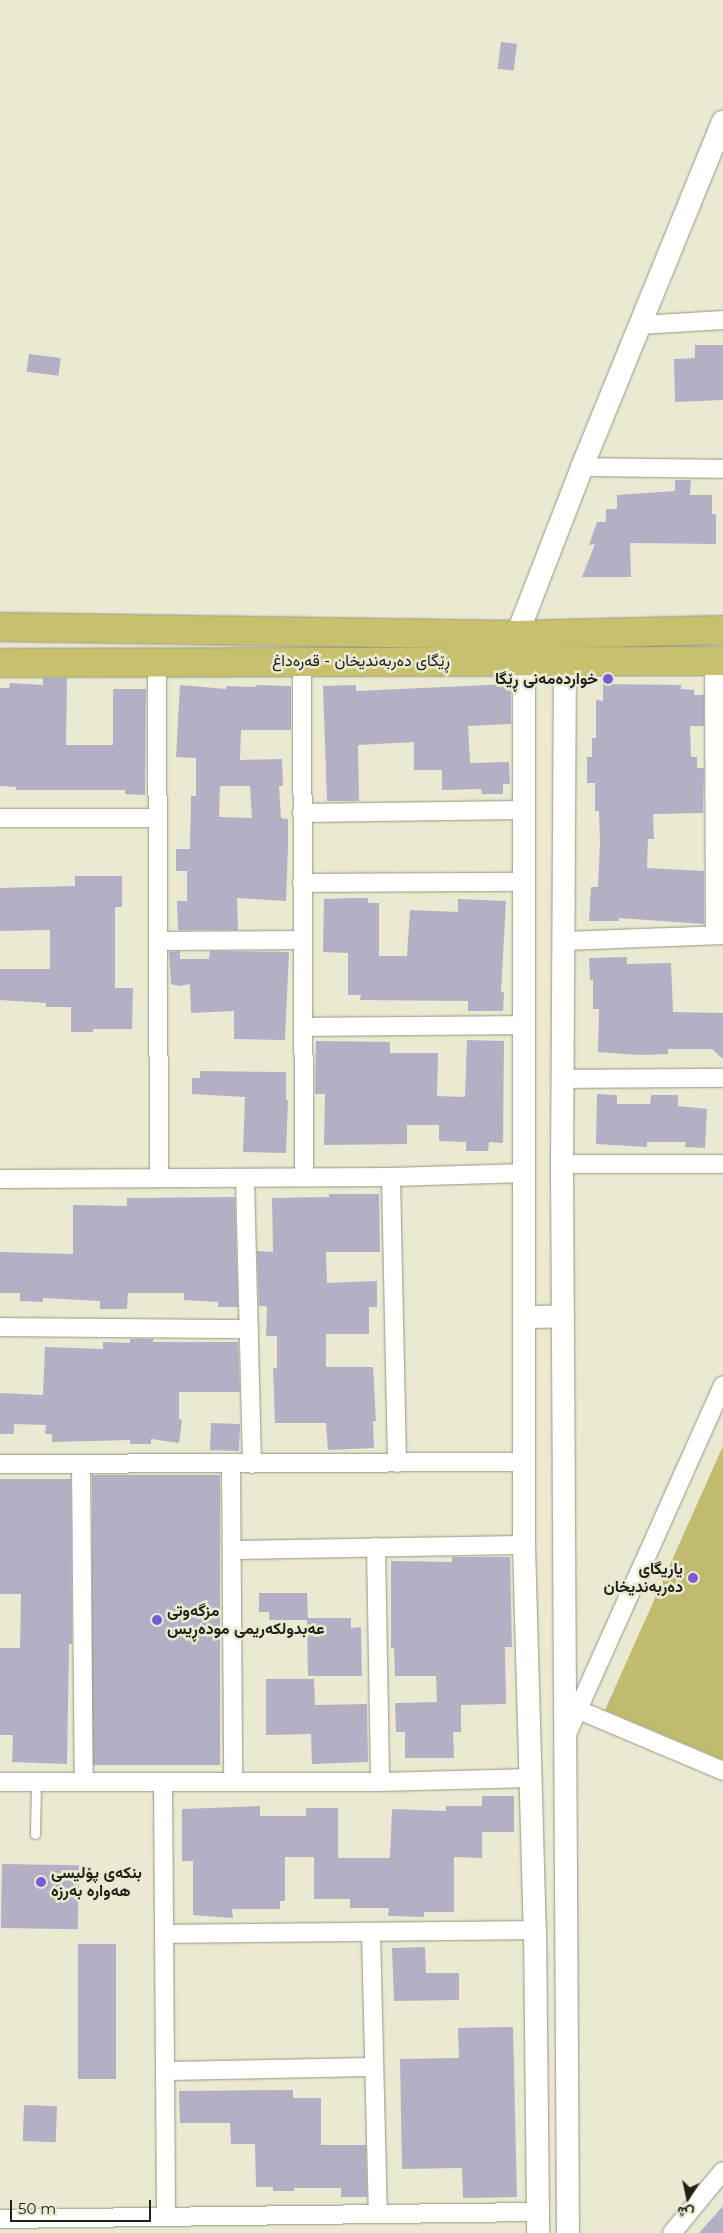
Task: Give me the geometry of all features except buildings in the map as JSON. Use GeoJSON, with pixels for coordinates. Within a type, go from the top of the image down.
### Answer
{"type":"FeatureCollection","features":[{"type":"Feature","properties":{"kind":"main road"},"geometry":{"type":"LineString","coordinates":[[0,627],[516,635],[723,630]]}},
{"type":"Feature","properties":{"kind":"main road","name":"ڕێگای دەربەندیخان - قەرەداغ"},"geometry":{"type":"LineString","coordinates":[[0,663],[719,661]]}},
{"type":"Feature","properties":{"kind":"street"},"geometry":{"type":"LineString","coordinates":[[516,635],[582,467],[723,122]]}},
{"type":"Feature","properties":{"kind":"street"},"geometry":{"type":"LineString","coordinates":[[641,325],[723,320]]}},
{"type":"Feature","properties":{"kind":"street"},"geometry":{"type":"LineString","coordinates":[[582,467],[723,470]]}},
{"type":"Feature","properties":{"kind":"street"},"geometry":{"type":"LineString","coordinates":[[0,2219],[95,2225],[166,2217],[232,2225],[378,2214],[538,2223],[535,1930],[524,1545],[524,661]]}},
{"type":"Feature","properties":{"kind":"street"},"geometry":{"type":"LineString","coordinates":[[565,661],[563,1316],[572,1707],[567,1735],[568,2233]]}},
{"type":"Feature","properties":{"kind":"street"},"geometry":{"type":"LineString","coordinates":[[565,940],[719,935],[719,661]]}},
{"type":"Feature","properties":{"kind":"street"},"geometry":{"type":"LineString","coordinates":[[157,662],[160,1178]]}},
{"type":"Feature","properties":{"kind":"street"},"geometry":{"type":"LineString","coordinates":[[302,662],[304,1178]]}},
{"type":"Feature","properties":{"kind":"street"},"geometry":{"type":"LineString","coordinates":[[302,813],[524,810]]}},
{"type":"Feature","properties":{"kind":"street"},"geometry":{"type":"LineString","coordinates":[[0,818],[158,818]]}},
{"type":"Feature","properties":{"kind":"street"},"geometry":{"type":"LineString","coordinates":[[302,883],[524,882]]}},
{"type":"Feature","properties":{"kind":"street"},"geometry":{"type":"LineString","coordinates":[[159,941],[303,940]]}},
{"type":"Feature","properties":{"kind":"street"},"geometry":{"type":"LineString","coordinates":[[303,1027],[524,1025]]}},
{"type":"Feature","properties":{"kind":"street"},"geometry":{"type":"LineString","coordinates":[[564,1079],[723,1078]]}},
{"type":"Feature","properties":{"kind":"street"},"geometry":{"type":"LineString","coordinates":[[562,1164],[723,1164]]}},
{"type":"Feature","properties":{"kind":"street"},"geometry":{"type":"LineString","coordinates":[[0,1179],[304,1178],[524,1173]]}},
{"type":"Feature","properties":{"kind":"street"},"geometry":{"type":"LineString","coordinates":[[391,1177],[397,1463]]}},
{"type":"Feature","properties":{"kind":"street"},"geometry":{"type":"LineString","coordinates":[[245,1178],[252,1464]]}},
{"type":"Feature","properties":{"kind":"street"},"geometry":{"type":"LineString","coordinates":[[524,1317],[563,1316]]}},
{"type":"Feature","properties":{"kind":"street"},"geometry":{"type":"LineString","coordinates":[[0,1327],[249,1329]]}},
{"type":"Feature","properties":{"kind":"street"},"geometry":{"type":"LineString","coordinates":[[572,1707],[723,1385]]}},
{"type":"Feature","properties":{"kind":"street"},"geometry":{"type":"LineString","coordinates":[[0,1464],[524,1462]]}},
{"type":"Feature","properties":{"kind":"street"},"geometry":{"type":"LineString","coordinates":[[231,1463],[233,1782]]}},
{"type":"Feature","properties":{"kind":"street"},"geometry":{"type":"LineString","coordinates":[[81,1464],[84,1782]]}},
{"type":"Feature","properties":{"kind":"street"},"geometry":{"type":"LineString","coordinates":[[232,1550],[524,1545]]}},
{"type":"Feature","properties":{"kind":"street"},"geometry":{"type":"LineString","coordinates":[[376,1547],[380,1782]]}},
{"type":"Feature","properties":{"kind":"street"},"geometry":{"type":"LineString","coordinates":[[572,1707],[723,1771]]}},
{"type":"Feature","properties":{"kind":"street"},"geometry":{"type":"LineString","coordinates":[[0,1782],[380,1782],[531,1778]]}},
{"type":"Feature","properties":{"kind":"street"},"geometry":{"type":"LineString","coordinates":[[164,1782],[166,2217]]}},
{"type":"Feature","properties":{"kind":"street"},"geometry":{"type":"LineString","coordinates":[[165,1934],[535,1930]]}},
{"type":"Feature","properties":{"kind":"street"},"geometry":{"type":"LineString","coordinates":[[371,1933],[378,2214]]}},
{"type":"Feature","properties":{"kind":"street"},"geometry":{"type":"LineString","coordinates":[[166,2071],[374,2067]]}},
{"type":"Feature","properties":{"kind":"street"},"geometry":{"type":"LineString","coordinates":[[672,2233],[723,2171]]}},
{"type":"Feature","properties":{"kind":"lane"},"geometry":{"type":"LineString","coordinates":[[36,1782],[36,1834]]}},
{"type":"Feature","properties":{"kind":"shaded area","name":"یاریگاى ده‌ربه‌ندیخان"},"geometry":{"type":"Polygon","coordinates":[[[723,1446],[723,1760],[605,1710],[723,1446]]]}},
{"type":"Feature","properties":{"kind":"place","name":"خواردەمەنی ڕێگا"},"geometry":{"type":"Point","coordinates":[608,679]}},
{"type":"Feature","properties":{"kind":"place","name":"یاریگاى ده‌ربه‌ندیخان"},"geometry":{"type":"Point","coordinates":[693,1578]}},
{"type":"Feature","properties":{"kind":"place","name":"مزگەوتی عەبدولکەریمی مودەڕیس"},"geometry":{"type":"Point","coordinates":[157,1620]}},
{"type":"Feature","properties":{"kind":"place","name":"بنکەی پۆلیسی هەوارە بەرزە"},"geometry":{"type":"Point","coordinates":[41,1882]}}]}
